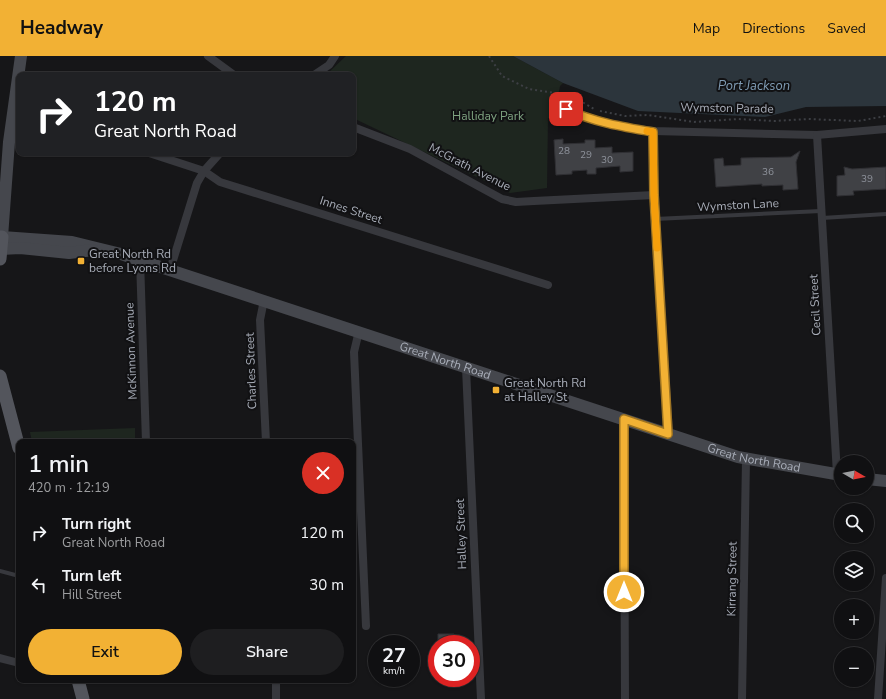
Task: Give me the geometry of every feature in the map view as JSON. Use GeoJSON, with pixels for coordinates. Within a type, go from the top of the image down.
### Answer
{"type":"FeatureCollection","features":[{"type":"Feature","properties":{"kind":"main road"},"geometry":{"type":"LineString","coordinates":[[20,72],[21,56]]}},
{"type":"Feature","properties":{"kind":"main road"},"geometry":{"type":"LineString","coordinates":[[1,246],[5,140],[15,120],[16,109]]}},
{"type":"Feature","properties":{"kind":"main road","name":"Great North Road"},"geometry":{"type":"LineString","coordinates":[[1,246],[70,253],[98,249],[140,260],[746,459],[834,474]]}},
{"type":"Feature","properties":{"kind":"main road"},"geometry":{"type":"LineString","coordinates":[[0,376],[17,439]]}},
{"type":"Feature","properties":{"kind":"main road"},"geometry":{"type":"LineString","coordinates":[[874,479],[886,481]]}},
{"type":"Feature","properties":{"kind":"main road"},"geometry":{"type":"LineString","coordinates":[[79,683],[83,699]]}},
{"type":"Feature","properties":{"kind":"street"},"geometry":{"type":"LineString","coordinates":[[208,56],[230,72]]}},
{"type":"Feature","properties":{"kind":"street"},"geometry":{"type":"LineString","coordinates":[[318,72],[329,65],[335,56]]}},
{"type":"Feature","properties":{"kind":"street","name":"Wymston Parade"},"geometry":{"type":"LineString","coordinates":[[566,109],[579,115],[624,127],[653,132],[817,135],[886,129]]}},
{"type":"Feature","properties":{"kind":"street","name":"McGrath Avenue"},"geometry":{"type":"LineString","coordinates":[[356,128],[410,149],[502,199],[522,202],[654,195]]}},
{"type":"Feature","properties":{"kind":"street"},"geometry":{"type":"LineString","coordinates":[[653,132],[655,219],[668,434]]}},
{"type":"Feature","properties":{"kind":"street","name":"Cecil Street"},"geometry":{"type":"LineString","coordinates":[[817,135],[838,455]]}},
{"type":"Feature","properties":{"kind":"street","name":"Innes Street"},"geometry":{"type":"LineString","coordinates":[[158,156],[204,171],[220,182],[548,285]]}},
{"type":"Feature","properties":{"kind":"street"},"geometry":{"type":"LineString","coordinates":[[170,270],[197,183],[204,171],[217,156]]}},
{"type":"Feature","properties":{"kind":"street","name":"McKinnon Avenue"},"geometry":{"type":"LineString","coordinates":[[140,260],[146,439]]}},
{"type":"Feature","properties":{"kind":"street","name":"Charles Street"},"geometry":{"type":"LineString","coordinates":[[264,300],[260,320],[266,439]]}},
{"type":"Feature","properties":{"kind":"street"},"geometry":{"type":"LineString","coordinates":[[359,331],[354,352],[366,626]]}},
{"type":"Feature","properties":{"kind":"street","name":"Halley Street"},"geometry":{"type":"LineString","coordinates":[[466,368],[480,699]]}},
{"type":"Feature","properties":{"kind":"street"},"geometry":{"type":"LineString","coordinates":[[624,419],[625,699]]}},
{"type":"Feature","properties":{"kind":"street","name":"Kirrang Street"},"geometry":{"type":"LineString","coordinates":[[742,699],[746,459]]}},
{"type":"Feature","properties":{"kind":"street"},"geometry":{"type":"LineString","coordinates":[[878,699],[886,578]]}},
{"type":"Feature","properties":{"kind":"street"},"geometry":{"type":"LineString","coordinates":[[0,658],[16,662]]}},
{"type":"Feature","properties":{"kind":"street"},"geometry":{"type":"LineString","coordinates":[[276,683],[276,699]]}},
{"type":"Feature","properties":{"kind":"lane","name":"Wymston Lane"},"geometry":{"type":"LineString","coordinates":[[655,219],[822,214],[886,214]]}},
{"type":"Feature","properties":{"kind":"lane"},"geometry":{"type":"LineString","coordinates":[[0,571],[16,575]]}},
{"type":"Feature","properties":{"kind":"path","name":"Wymston Parade"},"geometry":{"type":"LineString","coordinates":[[489,56],[502,76],[529,89],[562,94],[577,99],[596,110],[625,116],[648,116],[694,122],[738,119],[774,121],[808,119],[858,121],[886,116]]}},
{"type":"Feature","properties":{"kind":"green space","name":"Halliday Park"},"geometry":{"type":"Polygon","coordinates":[[[346,56],[513,56],[563,83],[560,86],[554,118],[548,118],[547,188],[510,193],[356,119],[356,72],[329,72],[346,56]]]}},
{"type":"Feature","properties":{"kind":"green space"},"geometry":{"type":"Polygon","coordinates":[[[135,428],[135,439],[31,439],[30,432],[135,428]]]}},
{"type":"Feature","properties":{"kind":"water","name":"Port Jackson"},"geometry":{"type":"Polygon","coordinates":[[[513,56],[886,56],[886,106],[806,107],[765,117],[638,111],[563,83],[513,56]]]}},
{"type":"Feature","properties":{"kind":"building"},"geometry":{"type":"Polygon","coordinates":[[[563,139],[563,144],[585,143],[585,140],[595,140],[595,148],[612,147],[612,153],[633,152],[633,171],[620,172],[620,166],[596,168],[596,174],[587,174],[587,170],[572,171],[572,174],[556,175],[554,140],[563,139]]]}},
{"type":"Feature","properties":{"kind":"building"},"geometry":{"type":"Polygon","coordinates":[[[800,151],[796,162],[798,189],[783,190],[783,185],[762,186],[762,184],[716,187],[714,159],[723,158],[724,166],[741,165],[741,158],[791,157],[800,151]]]}},
{"type":"Feature","properties":{"kind":"building"},"geometry":{"type":"Polygon","coordinates":[[[844,167],[852,169],[886,167],[886,189],[853,191],[854,195],[837,196],[837,176],[845,175],[844,167]]]}},
{"type":"Feature","properties":{"kind":"building"},"geometry":{"type":"Polygon","coordinates":[[[454,634],[454,635],[438,635],[454,634]]]}},
{"type":"Feature","properties":{"kind":"slow traffic"},"geometry":{"type":"LineString","coordinates":[[647,131],[653,132],[657,248]]}},
{"type":"Feature","properties":{"kind":"place","name":"Great North Rd before Lyons Rd"},"geometry":{"type":"Point","coordinates":[81,261]}},
{"type":"Feature","properties":{"kind":"place","name":"Great North Rd at Halley St"},"geometry":{"type":"Point","coordinates":[496,390]}},
{"type":"Feature","properties":{"kind":"route"},"geometry":{"type":"LineString","coordinates":[[566,109],[579,115],[624,127],[653,132],[654,195],[668,434],[624,419],[624,592]]}}]}
